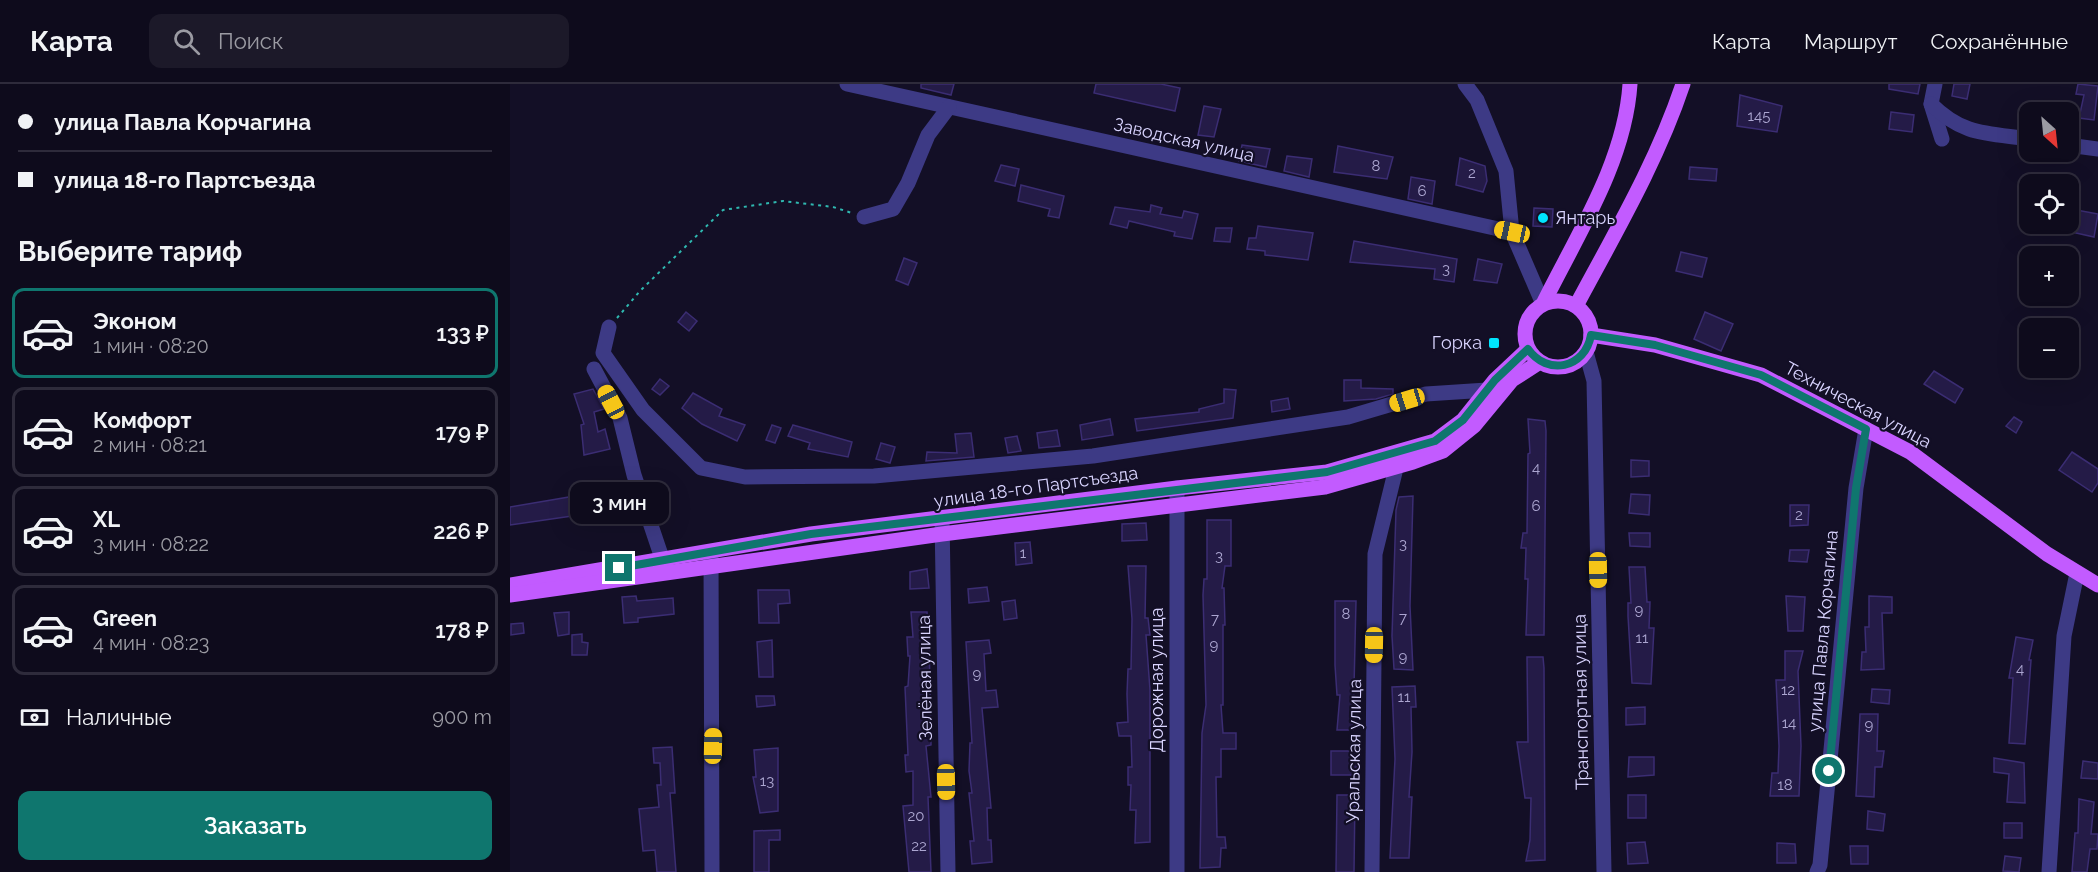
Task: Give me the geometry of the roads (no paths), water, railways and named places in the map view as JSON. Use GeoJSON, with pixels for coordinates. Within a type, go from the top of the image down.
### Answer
{"type":"FeatureCollection","features":[{"type":"Feature","properties":{"kind":"main road"},"geometry":{"type":"LineString","coordinates":[[1543,304],[1560,300],[1576,306],[1587,318],[1591,335],[1586,352],[1579,359],[1560,367],[1540,362],[1528,349],[1525,328],[1528,318],[1543,304],[1604,181],[1628,114],[1630,84]]}},
{"type":"Feature","properties":{"kind":"main road"},"geometry":{"type":"LineString","coordinates":[[1576,306],[1645,177],[1668,129],[1683,84]]}},
{"type":"Feature","properties":{"kind":"main road","name":"Техническая улица"},"geometry":{"type":"LineString","coordinates":[[1591,335],[1655,345],[1761,375],[1910,452],[2077,573],[2098,585]]}},
{"type":"Feature","properties":{"kind":"main road","name":"улица 18-го Партсъезда"},"geometry":{"type":"LineString","coordinates":[[510,595],[711,559],[811,534],[942,527],[1176,506],[1325,487],[1398,460],[1435,441],[1463,420],[1487,390],[1528,349]]}},
{"type":"Feature","properties":{"kind":"main road","name":"улица 18-го Партсъезда"},"geometry":{"type":"LineString","coordinates":[[942,527],[1178,488],[1327,472],[1443,451],[1474,426],[1512,380],[1540,362]]}},
{"type":"Feature","properties":{"kind":"main road","name":"улица 18-го Партсъезда"},"geometry":{"type":"LineString","coordinates":[[510,585],[663,561],[711,559]]}},
{"type":"Feature","properties":{"kind":"street","name":"Заводская улица"},"geometry":{"type":"LineString","coordinates":[[847,84],[1512,232]]}},
{"type":"Feature","properties":{"kind":"street"},"geometry":{"type":"LineString","coordinates":[[1465,84],[1477,99],[1506,171],[1512,232],[1543,304]]}},
{"type":"Feature","properties":{"kind":"street"},"geometry":{"type":"LineString","coordinates":[[1935,84],[1931,104],[1942,139]]}},
{"type":"Feature","properties":{"kind":"street"},"geometry":{"type":"LineString","coordinates":[[1931,104],[1946,118],[1965,129],[2019,137]]}},
{"type":"Feature","properties":{"kind":"street"},"geometry":{"type":"LineString","coordinates":[[864,217],[893,209],[908,183],[928,135],[949,107]]}},
{"type":"Feature","properties":{"kind":"street"},"geometry":{"type":"LineString","coordinates":[[2079,146],[2098,149]]}},
{"type":"Feature","properties":{"kind":"street"},"geometry":{"type":"LineString","coordinates":[[609,327],[603,352],[643,410],[701,468],[745,477],[874,476],[1093,456],[1348,417],[1426,394],[1487,390]]}},
{"type":"Feature","properties":{"kind":"street","name":"Транспортная улица"},"geometry":{"type":"LineString","coordinates":[[1586,352],[1594,381],[1604,872]]}},
{"type":"Feature","properties":{"kind":"street"},"geometry":{"type":"LineString","coordinates":[[594,369],[620,418],[634,475],[663,561]]}},
{"type":"Feature","properties":{"kind":"street","name":"улица Павла Корчагина"},"geometry":{"type":"LineString","coordinates":[[1817,872],[1822,853],[1856,488],[1866,429]]}},
{"type":"Feature","properties":{"kind":"street","name":"Уральская улица"},"geometry":{"type":"LineString","coordinates":[[1372,872],[1375,554],[1398,460]]}},
{"type":"Feature","properties":{"kind":"street","name":"Дорожная улица"},"geometry":{"type":"LineString","coordinates":[[1177,872],[1176,506],[1178,488]]}},
{"type":"Feature","properties":{"kind":"street","name":"Зелёная улица"},"geometry":{"type":"LineString","coordinates":[[942,527],[948,872]]}},
{"type":"Feature","properties":{"kind":"street"},"geometry":{"type":"LineString","coordinates":[[711,559],[712,872]]}},
{"type":"Feature","properties":{"kind":"street"},"geometry":{"type":"LineString","coordinates":[[2049,872],[2064,636],[2077,573]]}},
{"type":"Feature","properties":{"kind":"place","name":"Янтарь"},"geometry":{"type":"Point","coordinates":[1543,218]}},
{"type":"Feature","properties":{"kind":"place","name":"Горка"},"geometry":{"type":"Point","coordinates":[1494,343]}}]}
